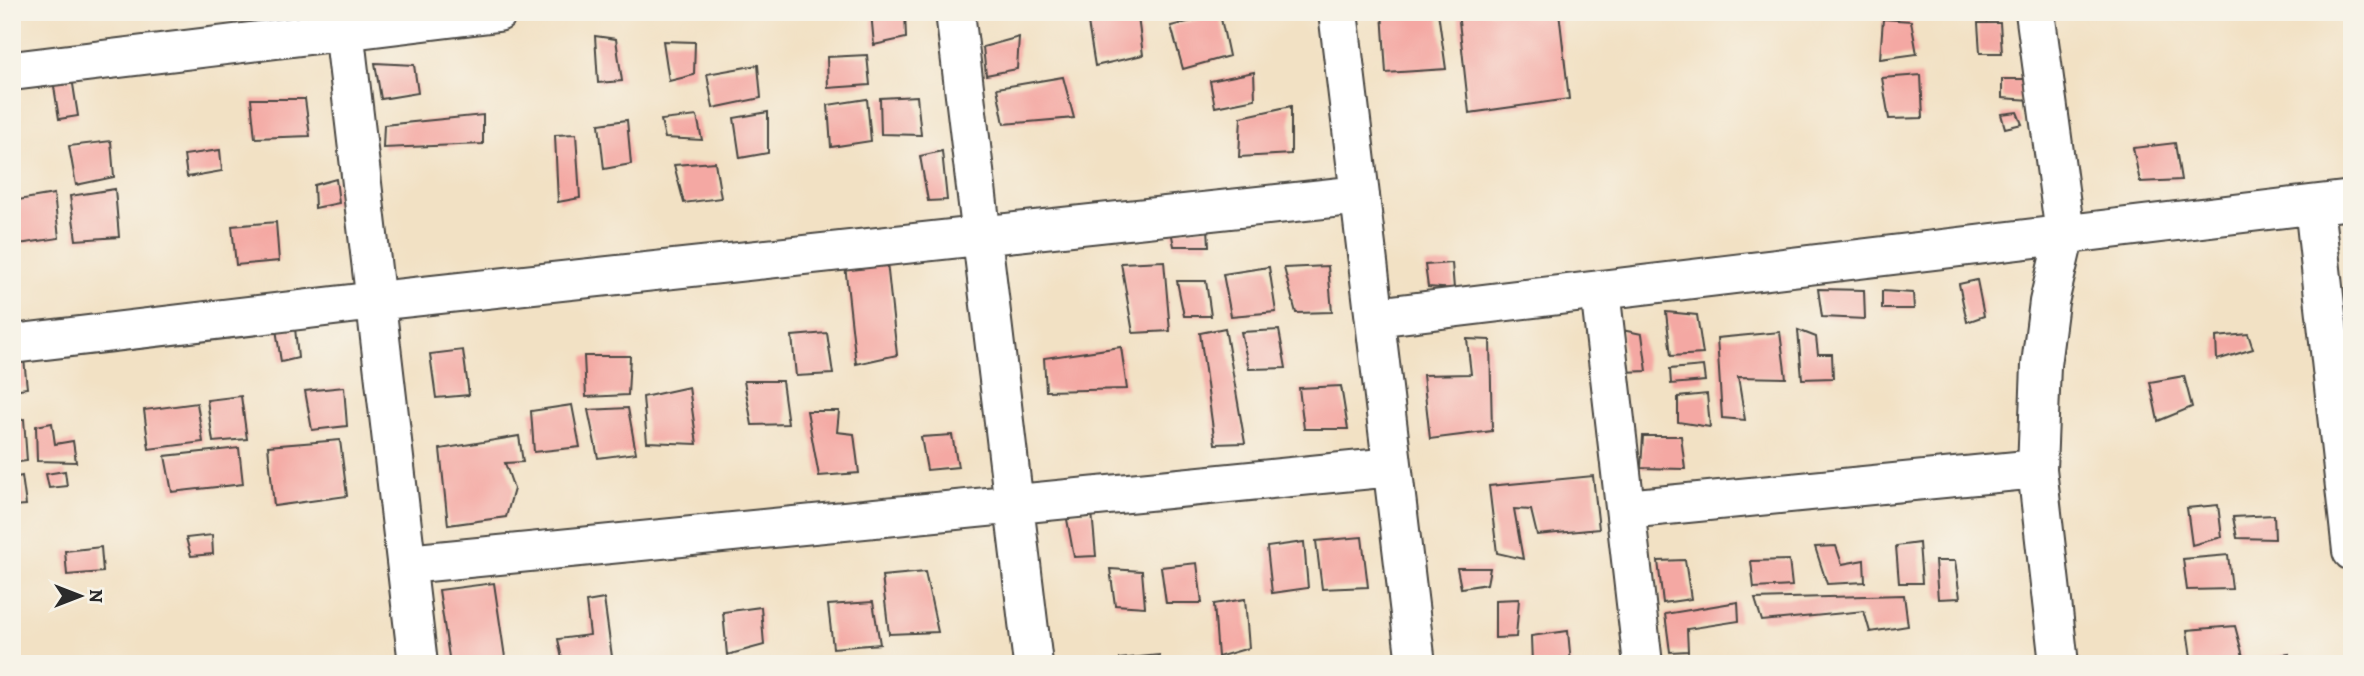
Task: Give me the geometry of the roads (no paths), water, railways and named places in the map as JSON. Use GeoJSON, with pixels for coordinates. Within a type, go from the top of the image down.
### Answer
{"type":"FeatureCollection","features":[{"type":"Feature","properties":{"kind":"street"},"geometry":{"type":"LineString","coordinates":[[12,71],[343,22],[498,12]]}},
{"type":"Feature","properties":{"kind":"street"},"geometry":{"type":"LineString","coordinates":[[955,12],[1033,664]]}},
{"type":"Feature","properties":{"kind":"street"},"geometry":{"type":"LineString","coordinates":[[1338,12],[1416,664]]}},
{"type":"Feature","properties":{"kind":"street"},"geometry":{"type":"LineString","coordinates":[[2035,12],[2065,234],[2049,302],[2041,365],[2037,469],[2059,664]]}},
{"type":"Feature","properties":{"kind":"street"},"geometry":{"type":"LineString","coordinates":[[343,22],[418,664]]}},
{"type":"Feature","properties":{"kind":"street"},"geometry":{"type":"LineString","coordinates":[[12,344],[376,301],[1360,195]]}},
{"type":"Feature","properties":{"kind":"street"},"geometry":{"type":"LineString","coordinates":[[1375,317],[2352,200]]}},
{"type":"Feature","properties":{"kind":"street"},"geometry":{"type":"LineString","coordinates":[[2314,205],[2346,441],[2352,551]]}},
{"type":"Feature","properties":{"kind":"street"},"geometry":{"type":"LineString","coordinates":[[1600,290],[1643,664]]}},
{"type":"Feature","properties":{"kind":"street"},"geometry":{"type":"LineString","coordinates":[[407,564],[1392,467]]}},
{"type":"Feature","properties":{"kind":"street"},"geometry":{"type":"LineString","coordinates":[[1626,509],[2037,469]]}}]}
